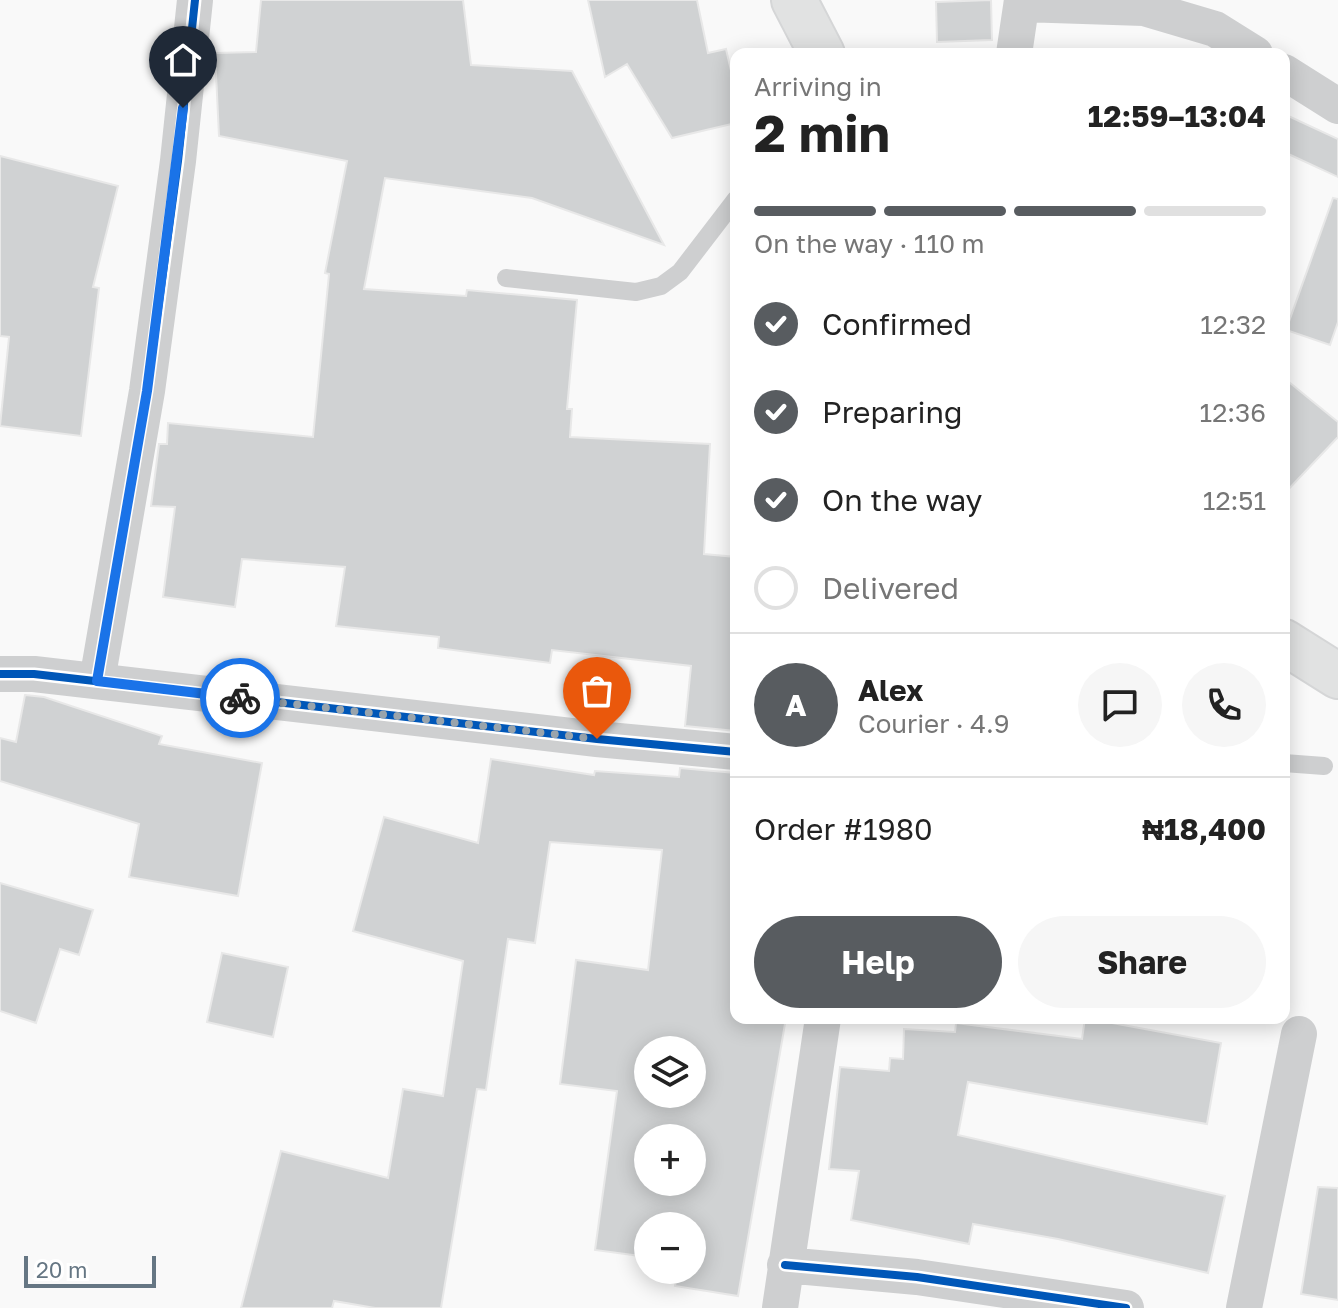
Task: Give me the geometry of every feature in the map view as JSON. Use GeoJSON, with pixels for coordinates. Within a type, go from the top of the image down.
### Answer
{"type":"FeatureCollection","features":[{"type":"Feature","properties":{"kind":"main road"},"geometry":{"type":"LineString","coordinates":[[794,0],[819,48]]}},
{"type":"Feature","properties":{"kind":"main road"},"geometry":{"type":"LineString","coordinates":[[1290,646],[1338,676]]}},
{"type":"Feature","properties":{"kind":"street"},"geometry":{"type":"LineString","coordinates":[[97,681],[147,391],[178,161],[195,0]]}},
{"type":"Feature","properties":{"kind":"street"},"geometry":{"type":"LineString","coordinates":[[1015,48],[1022,2],[1144,8],[1215,29],[1245,48]]}},
{"type":"Feature","properties":{"kind":"street"},"geometry":{"type":"LineString","coordinates":[[1290,76],[1338,106]]}},
{"type":"Feature","properties":{"kind":"street"},"geometry":{"type":"LineString","coordinates":[[0,674],[34,674],[730,751]]}},
{"type":"Feature","properties":{"kind":"street"},"geometry":{"type":"LineString","coordinates":[[780,1308],[822,1024]]}},
{"type":"Feature","properties":{"kind":"street"},"geometry":{"type":"LineString","coordinates":[[1244,1308],[1299,1034]]}},
{"type":"Feature","properties":{"kind":"street"},"geometry":{"type":"LineString","coordinates":[[785,1265],[917,1277],[1126,1308]]}},
{"type":"Feature","properties":{"kind":"lane"},"geometry":{"type":"LineString","coordinates":[[506,278],[636,292],[661,286],[680,272],[730,207]]}},
{"type":"Feature","properties":{"kind":"lane"},"geometry":{"type":"LineString","coordinates":[[1290,763],[1324,766]]}},
{"type":"Feature","properties":{"kind":"building"},"geometry":{"type":"Polygon","coordinates":[[[261,0],[463,0],[471,65],[572,71],[664,245],[532,198],[385,178],[364,289],[466,296],[467,290],[577,300],[567,409],[572,409],[570,437],[710,444],[704,554],[730,556],[730,730],[685,726],[691,666],[552,650],[550,663],[438,648],[439,637],[336,626],[345,567],[242,559],[235,607],[163,597],[175,507],[151,506],[159,444],[167,444],[168,423],[313,437],[329,274],[325,273],[347,161],[219,136],[215,53],[256,52],[261,0]]]}},
{"type":"Feature","properties":{"kind":"building"},"geometry":{"type":"Polygon","coordinates":[[[588,0],[697,0],[708,53],[726,49],[730,66],[730,124],[672,138],[627,64],[605,77],[588,0]]]}},
{"type":"Feature","properties":{"kind":"building"},"geometry":{"type":"Polygon","coordinates":[[[991,0],[992,40],[937,42],[936,2],[991,0]]]}},
{"type":"Feature","properties":{"kind":"building"},"geometry":{"type":"Polygon","coordinates":[[[1290,117],[1338,139],[1338,177],[1290,155],[1290,117]]]}},
{"type":"Feature","properties":{"kind":"building"},"geometry":{"type":"Polygon","coordinates":[[[0,156],[118,186],[93,287],[99,288],[81,436],[0,426],[9,337],[0,336],[0,156]]]}},
{"type":"Feature","properties":{"kind":"building"},"geometry":{"type":"Polygon","coordinates":[[[1333,198],[1338,199],[1338,322],[1330,345],[1290,331],[1290,319],[1333,198]]]}},
{"type":"Feature","properties":{"kind":"building"},"geometry":{"type":"Polygon","coordinates":[[[1290,383],[1338,422],[1338,437],[1290,488],[1290,383]]]}},
{"type":"Feature","properties":{"kind":"building"},"geometry":{"type":"Polygon","coordinates":[[[25,695],[44,697],[162,736],[159,744],[262,763],[238,896],[129,877],[139,824],[0,781],[0,738],[16,742],[25,695]]]}},
{"type":"Feature","properties":{"kind":"building"},"geometry":{"type":"Polygon","coordinates":[[[491,759],[594,775],[595,771],[679,777],[680,768],[730,772],[730,1024],[785,1024],[738,1296],[675,1286],[706,1284],[706,1212],[634,1212],[634,1255],[595,1250],[617,1091],[560,1084],[576,960],[648,970],[662,850],[550,842],[535,943],[508,939],[486,1090],[477,1089],[441,1308],[375,1308],[334,1301],[332,1308],[241,1308],[281,1151],[388,1178],[403,1089],[443,1096],[463,961],[353,931],[384,817],[478,843],[491,759]]]}},
{"type":"Feature","properties":{"kind":"building"},"geometry":{"type":"Polygon","coordinates":[[[0,883],[93,910],[79,955],[60,949],[36,1023],[0,1011],[0,883]]]}},
{"type":"Feature","properties":{"kind":"building"},"geometry":{"type":"Polygon","coordinates":[[[222,953],[288,967],[273,1037],[207,1022],[222,953]]]}},
{"type":"Feature","properties":{"kind":"building"},"geometry":{"type":"Polygon","coordinates":[[[956,1024],[964,1024],[1082,1039],[1084,1024],[1118,1024],[1221,1043],[1207,1124],[968,1082],[958,1135],[1225,1196],[1208,1273],[1058,1239],[973,1224],[969,1244],[851,1220],[859,1171],[829,1169],[840,1067],[889,1071],[890,1058],[903,1059],[904,1029],[955,1032],[956,1024]]]}},
{"type":"Feature","properties":{"kind":"building"},"geometry":{"type":"Polygon","coordinates":[[[1318,1187],[1338,1188],[1338,1300],[1301,1294],[1318,1187]]]}},
{"type":"Feature","properties":{"kind":"cycle path"},"geometry":{"type":"LineString","coordinates":[[97,681],[147,391],[178,161],[195,0]]}},
{"type":"Feature","properties":{"kind":"cycle path"},"geometry":{"type":"LineString","coordinates":[[0,674],[34,674],[730,751]]}},
{"type":"Feature","properties":{"kind":"cycle path"},"geometry":{"type":"LineString","coordinates":[[785,1265],[917,1277],[1126,1308]]}},
{"type":"Feature","properties":{"kind":"way so far"},"geometry":{"type":"LineString","coordinates":[[240,698],[597,739]]}},
{"type":"Feature","properties":{"kind":"route"},"geometry":{"type":"LineString","coordinates":[[183,108],[147,391],[97,681],[240,698]]}}]}
